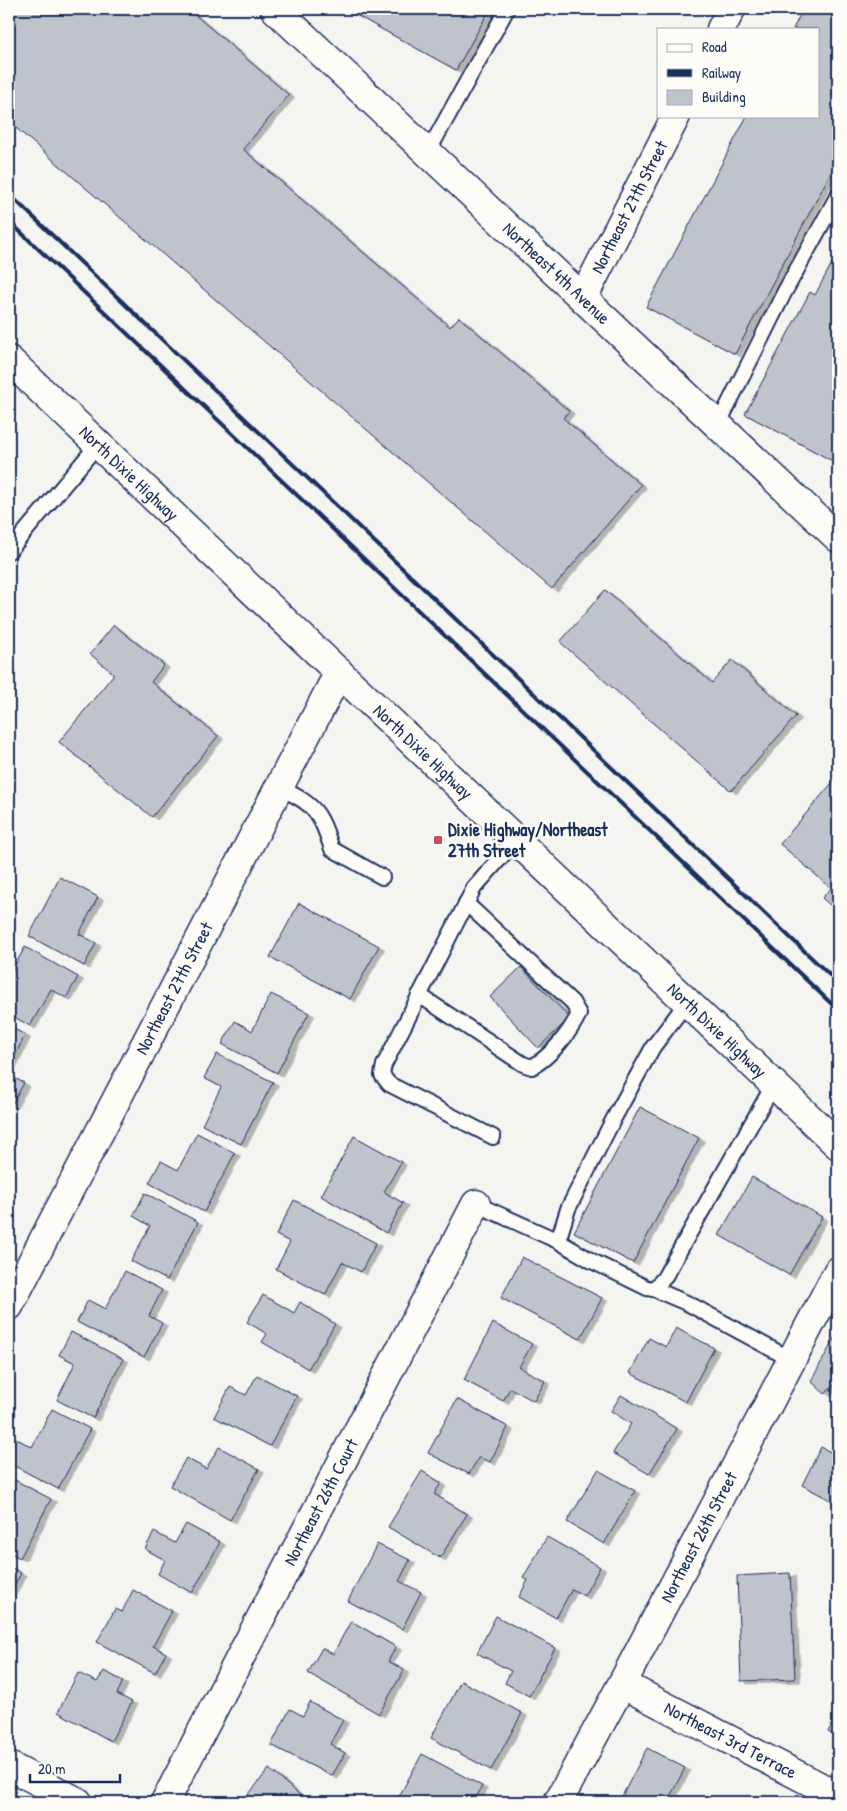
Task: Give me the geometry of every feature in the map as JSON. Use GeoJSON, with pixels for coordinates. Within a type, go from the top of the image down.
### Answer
{"type":"FeatureCollection","features":[{"type":"Feature","properties":{"kind":"street","name":"Northeast 4th Avenue"},"geometry":{"type":"LineString","coordinates":[[276,9],[838,538]]}},
{"type":"Feature","properties":{"kind":"street"},"geometry":{"type":"LineString","coordinates":[[722,28],[731,9]]}},
{"type":"Feature","properties":{"kind":"street","name":"Northeast 27th Street"},"geometry":{"type":"LineString","coordinates":[[583,298],[675,118]]}},
{"type":"Feature","properties":{"kind":"street","name":"North Dixie Highway"},"geometry":{"type":"LineString","coordinates":[[9,360],[838,1145]]}},
{"type":"Feature","properties":{"kind":"street","name":"Northeast 27th Street"},"geometry":{"type":"LineString","coordinates":[[9,1306],[339,672]]}},
{"type":"Feature","properties":{"kind":"street","name":"Northeast 26th Court"},"geometry":{"type":"LineString","coordinates":[[165,1802],[476,1204]]}},
{"type":"Feature","properties":{"kind":"street","name":"Northeast 26th Street"},"geometry":{"type":"LineString","coordinates":[[558,1802],[622,1684],[838,1271]]}},
{"type":"Feature","properties":{"kind":"street","name":"Northeast 3rd Terrace"},"geometry":{"type":"LineString","coordinates":[[622,1684],[838,1796]]}},
{"type":"Feature","properties":{"kind":"street"},"geometry":{"type":"LineString","coordinates":[[9,1766],[78,1802]]}},
{"type":"Feature","properties":{"kind":"lane"},"geometry":{"type":"LineString","coordinates":[[428,152],[507,9]]}},
{"type":"Feature","properties":{"kind":"lane"},"geometry":{"type":"LineString","coordinates":[[718,425],[784,293],[838,195]]}},
{"type":"Feature","properties":{"kind":"lane"},"geometry":{"type":"LineString","coordinates":[[9,550],[98,444]]}},
{"type":"Feature","properties":{"kind":"lane"},"geometry":{"type":"LineString","coordinates":[[279,787],[304,800],[316,811],[324,823],[332,849],[382,876]]}},
{"type":"Feature","properties":{"kind":"lane"},"geometry":{"type":"LineString","coordinates":[[493,1137],[388,1084],[382,1074],[384,1065],[474,888],[516,840]]}},
{"type":"Feature","properties":{"kind":"lane"},"geometry":{"type":"LineString","coordinates":[[419,995],[523,1064],[532,1067],[542,1061],[572,1028],[579,1014],[572,1002],[466,903]]}},
{"type":"Feature","properties":{"kind":"lane"},"geometry":{"type":"LineString","coordinates":[[558,1240],[568,1209],[613,1120],[653,1047],[687,1002]]}},
{"type":"Feature","properties":{"kind":"lane"},"geometry":{"type":"LineString","coordinates":[[654,1289],[664,1278],[774,1084]]}},
{"type":"Feature","properties":{"kind":"lane"},"geometry":{"type":"LineString","coordinates":[[476,1204],[558,1240],[647,1288],[654,1289],[689,1304],[792,1360]]}},
{"type":"Feature","properties":{"kind":"building"},"geometry":{"type":"Polygon","coordinates":[[[9,9],[188,9],[289,95],[243,149],[450,327],[459,317],[569,411],[563,418],[641,485],[552,589],[9,122],[9,9]]]}},
{"type":"Feature","properties":{"kind":"building"},"geometry":{"type":"Polygon","coordinates":[[[345,9],[490,9],[456,70],[345,9]]]}},
{"type":"Feature","properties":{"kind":"building"},"geometry":{"type":"Polygon","coordinates":[[[803,9],[838,9],[838,159],[735,354],[646,307],[746,118],[820,118],[820,28],[794,28],[803,9]]]}},
{"type":"Feature","properties":{"kind":"building"},"geometry":{"type":"Polygon","coordinates":[[[838,252],[838,464],[745,414],[810,292],[815,295],[838,252]]]}},
{"type":"Feature","properties":{"kind":"building"},"geometry":{"type":"Polygon","coordinates":[[[605,590],[712,683],[732,660],[796,716],[731,791],[560,642],[605,590]]]}},
{"type":"Feature","properties":{"kind":"building"},"geometry":{"type":"Polygon","coordinates":[[[114,625],[164,665],[151,682],[218,736],[152,817],[59,742],[114,674],[90,654],[114,625]]]}},
{"type":"Feature","properties":{"kind":"building"},"geometry":{"type":"Polygon","coordinates":[[[838,776],[838,912],[822,898],[831,888],[780,844],[838,776]]]}},
{"type":"Feature","properties":{"kind":"building"},"geometry":{"type":"Polygon","coordinates":[[[60,877],[98,897],[79,934],[96,943],[84,966],[29,936],[60,877]]]}},
{"type":"Feature","properties":{"kind":"building"},"geometry":{"type":"Polygon","coordinates":[[[299,903],[379,946],[350,999],[270,957],[299,903]]]}},
{"type":"Feature","properties":{"kind":"building"},"geometry":{"type":"Polygon","coordinates":[[[25,947],[78,977],[66,998],[51,989],[30,1026],[9,1014],[9,976],[25,947]]]}},
{"type":"Feature","properties":{"kind":"building"},"geometry":{"type":"Polygon","coordinates":[[[521,967],[570,1018],[538,1048],[490,997],[521,967]]]}},
{"type":"Feature","properties":{"kind":"building"},"geometry":{"type":"Polygon","coordinates":[[[271,994],[309,1013],[277,1073],[222,1044],[235,1021],[252,1031],[271,994]]]}},
{"type":"Feature","properties":{"kind":"building"},"geometry":{"type":"Polygon","coordinates":[[[9,1026],[25,1035],[9,1068],[9,1026]]]}},
{"type":"Feature","properties":{"kind":"building"},"geometry":{"type":"Polygon","coordinates":[[[217,1054],[273,1082],[241,1144],[202,1125],[221,1087],[204,1078],[217,1054]]]}},
{"type":"Feature","properties":{"kind":"building"},"geometry":{"type":"Polygon","coordinates":[[[9,1075],[24,1083],[11,1106],[9,1105],[9,1075]]]}},
{"type":"Feature","properties":{"kind":"building"},"geometry":{"type":"Polygon","coordinates":[[[640,1107],[699,1138],[633,1263],[574,1232],[640,1107]]]}},
{"type":"Feature","properties":{"kind":"building"},"geometry":{"type":"Polygon","coordinates":[[[197,1133],[235,1153],[204,1212],[149,1183],[161,1161],[178,1170],[197,1133]]]}},
{"type":"Feature","properties":{"kind":"building"},"geometry":{"type":"Polygon","coordinates":[[[354,1136],[401,1162],[384,1192],[403,1203],[386,1233],[321,1196],[354,1136]]]}},
{"type":"Feature","properties":{"kind":"building"},"geometry":{"type":"Polygon","coordinates":[[[752,1177],[822,1217],[789,1275],[719,1235],[752,1177]]]}},
{"type":"Feature","properties":{"kind":"building"},"geometry":{"type":"Polygon","coordinates":[[[145,1193],[198,1222],[167,1280],[131,1261],[150,1226],[133,1216],[145,1193]]]}},
{"type":"Feature","properties":{"kind":"building"},"geometry":{"type":"Polygon","coordinates":[[[294,1200],[376,1243],[361,1272],[342,1262],[325,1295],[276,1269],[290,1242],[276,1235],[294,1200]]]}},
{"type":"Feature","properties":{"kind":"building"},"geometry":{"type":"Polygon","coordinates":[[[522,1257],[602,1298],[580,1339],[501,1298],[522,1257]]]}},
{"type":"Feature","properties":{"kind":"building"},"geometry":{"type":"Polygon","coordinates":[[[125,1271],[162,1290],[149,1316],[162,1323],[144,1357],[77,1322],[88,1300],[105,1309],[125,1271]]]}},
{"type":"Feature","properties":{"kind":"building"},"geometry":{"type":"Polygon","coordinates":[[[263,1295],[294,1313],[300,1302],[335,1324],[308,1369],[262,1342],[267,1334],[247,1322],[263,1295]]]}},
{"type":"Feature","properties":{"kind":"building"},"geometry":{"type":"Polygon","coordinates":[[[493,1323],[532,1344],[519,1367],[545,1381],[534,1401],[510,1388],[503,1401],[464,1380],[493,1323]]]}},
{"type":"Feature","properties":{"kind":"building"},"geometry":{"type":"Polygon","coordinates":[[[676,1328],[714,1348],[686,1402],[630,1373],[649,1338],[666,1347],[676,1328]]]}},
{"type":"Feature","properties":{"kind":"building"},"geometry":{"type":"Polygon","coordinates":[[[71,1332],[123,1359],[93,1418],[57,1400],[75,1363],[59,1355],[71,1332]]]}},
{"type":"Feature","properties":{"kind":"building"},"geometry":{"type":"Polygon","coordinates":[[[838,1332],[838,1381],[825,1394],[811,1381],[838,1332]]]}},
{"type":"Feature","properties":{"kind":"building"},"geometry":{"type":"Polygon","coordinates":[[[257,1375],[297,1396],[270,1446],[214,1417],[230,1387],[246,1395],[257,1375]]]}},
{"type":"Feature","properties":{"kind":"building"},"geometry":{"type":"Polygon","coordinates":[[[621,1395],[677,1429],[649,1474],[613,1453],[631,1424],[611,1411],[621,1395]]]}},
{"type":"Feature","properties":{"kind":"building"},"geometry":{"type":"Polygon","coordinates":[[[457,1399],[508,1427],[490,1462],[479,1457],[469,1474],[428,1453],[457,1399]]]}},
{"type":"Feature","properties":{"kind":"building"},"geometry":{"type":"Polygon","coordinates":[[[52,1409],[90,1429],[58,1489],[9,1463],[9,1449],[15,1438],[32,1447],[52,1409]]]}},
{"type":"Feature","properties":{"kind":"building"},"geometry":{"type":"Polygon","coordinates":[[[219,1447],[259,1469],[230,1520],[170,1486],[186,1458],[206,1469],[219,1447]]]}},
{"type":"Feature","properties":{"kind":"building"},"geometry":{"type":"Polygon","coordinates":[[[821,1447],[838,1456],[838,1504],[802,1485],[821,1447]]]}},
{"type":"Feature","properties":{"kind":"building"},"geometry":{"type":"Polygon","coordinates":[[[598,1470],[635,1491],[604,1544],[567,1522],[598,1470]]]}},
{"type":"Feature","properties":{"kind":"building"},"geometry":{"type":"Polygon","coordinates":[[[422,1471],[441,1483],[434,1494],[467,1514],[440,1558],[388,1527],[422,1471]]]}},
{"type":"Feature","properties":{"kind":"building"},"geometry":{"type":"Polygon","coordinates":[[[9,1477],[51,1499],[20,1558],[9,1552],[9,1477]]]}},
{"type":"Feature","properties":{"kind":"building"},"geometry":{"type":"Polygon","coordinates":[[[186,1524],[220,1542],[192,1593],[158,1574],[165,1560],[145,1549],[154,1532],[175,1543],[186,1524]]]}},
{"type":"Feature","properties":{"kind":"building"},"geometry":{"type":"Polygon","coordinates":[[[547,1537],[600,1567],[584,1596],[572,1589],[556,1618],[519,1597],[528,1580],[523,1578],[547,1537]]]}},
{"type":"Feature","properties":{"kind":"building"},"geometry":{"type":"Polygon","coordinates":[[[377,1544],[410,1560],[399,1581],[421,1592],[402,1629],[348,1601],[377,1544]]]}},
{"type":"Feature","properties":{"kind":"building"},"geometry":{"type":"Polygon","coordinates":[[[9,1566],[21,1573],[9,1595],[9,1566]]]}},
{"type":"Feature","properties":{"kind":"building"},"geometry":{"type":"Polygon","coordinates":[[[790,1573],[795,1679],[741,1681],[737,1576],[790,1573]]]}},
{"type":"Feature","properties":{"kind":"building"},"geometry":{"type":"Polygon","coordinates":[[[133,1590],[172,1611],[153,1646],[166,1653],[155,1673],[97,1642],[115,1609],[122,1612],[133,1590]]]}},
{"type":"Feature","properties":{"kind":"building"},"geometry":{"type":"Polygon","coordinates":[[[496,1616],[555,1648],[529,1696],[505,1683],[511,1671],[477,1653],[496,1616]]]}},
{"type":"Feature","properties":{"kind":"building"},"geometry":{"type":"Polygon","coordinates":[[[351,1621],[396,1647],[388,1661],[404,1670],[379,1714],[308,1673],[322,1648],[333,1654],[351,1621]]]}},
{"type":"Feature","properties":{"kind":"building"},"geometry":{"type":"Polygon","coordinates":[[[104,1671],[123,1681],[117,1694],[132,1702],[111,1741],[58,1712],[78,1673],[97,1682],[104,1671]]]}},
{"type":"Feature","properties":{"kind":"building"},"geometry":{"type":"Polygon","coordinates":[[[461,1681],[522,1713],[491,1770],[431,1738],[461,1681]]]}},
{"type":"Feature","properties":{"kind":"building"},"geometry":{"type":"Polygon","coordinates":[[[310,1702],[343,1720],[330,1744],[345,1753],[332,1776],[271,1745],[290,1709],[303,1716],[310,1702]]]}},
{"type":"Feature","properties":{"kind":"building"},"geometry":{"type":"Polygon","coordinates":[[[838,1711],[838,1738],[828,1732],[838,1711]]]}},
{"type":"Feature","properties":{"kind":"building"},"geometry":{"type":"Polygon","coordinates":[[[647,1748],[685,1768],[667,1802],[619,1802],[647,1748]]]}},
{"type":"Feature","properties":{"kind":"building"},"geometry":{"type":"Polygon","coordinates":[[[422,1754],[482,1786],[474,1802],[396,1802],[422,1754]]]}},
{"type":"Feature","properties":{"kind":"building"},"geometry":{"type":"Polygon","coordinates":[[[269,1769],[308,1802],[247,1802],[244,1800],[269,1769]]]}},
{"type":"Feature","properties":{"kind":"railway"},"geometry":{"type":"LineString","coordinates":[[9,194],[838,983]]}},
{"type":"Feature","properties":{"kind":"railway"},"geometry":{"type":"LineString","coordinates":[[9,221],[838,1010]]}},
{"type":"Feature","properties":{"kind":"place","name":"Dixie Highway/Northeast 27th Street"},"geometry":{"type":"Point","coordinates":[438,840]}}]}
